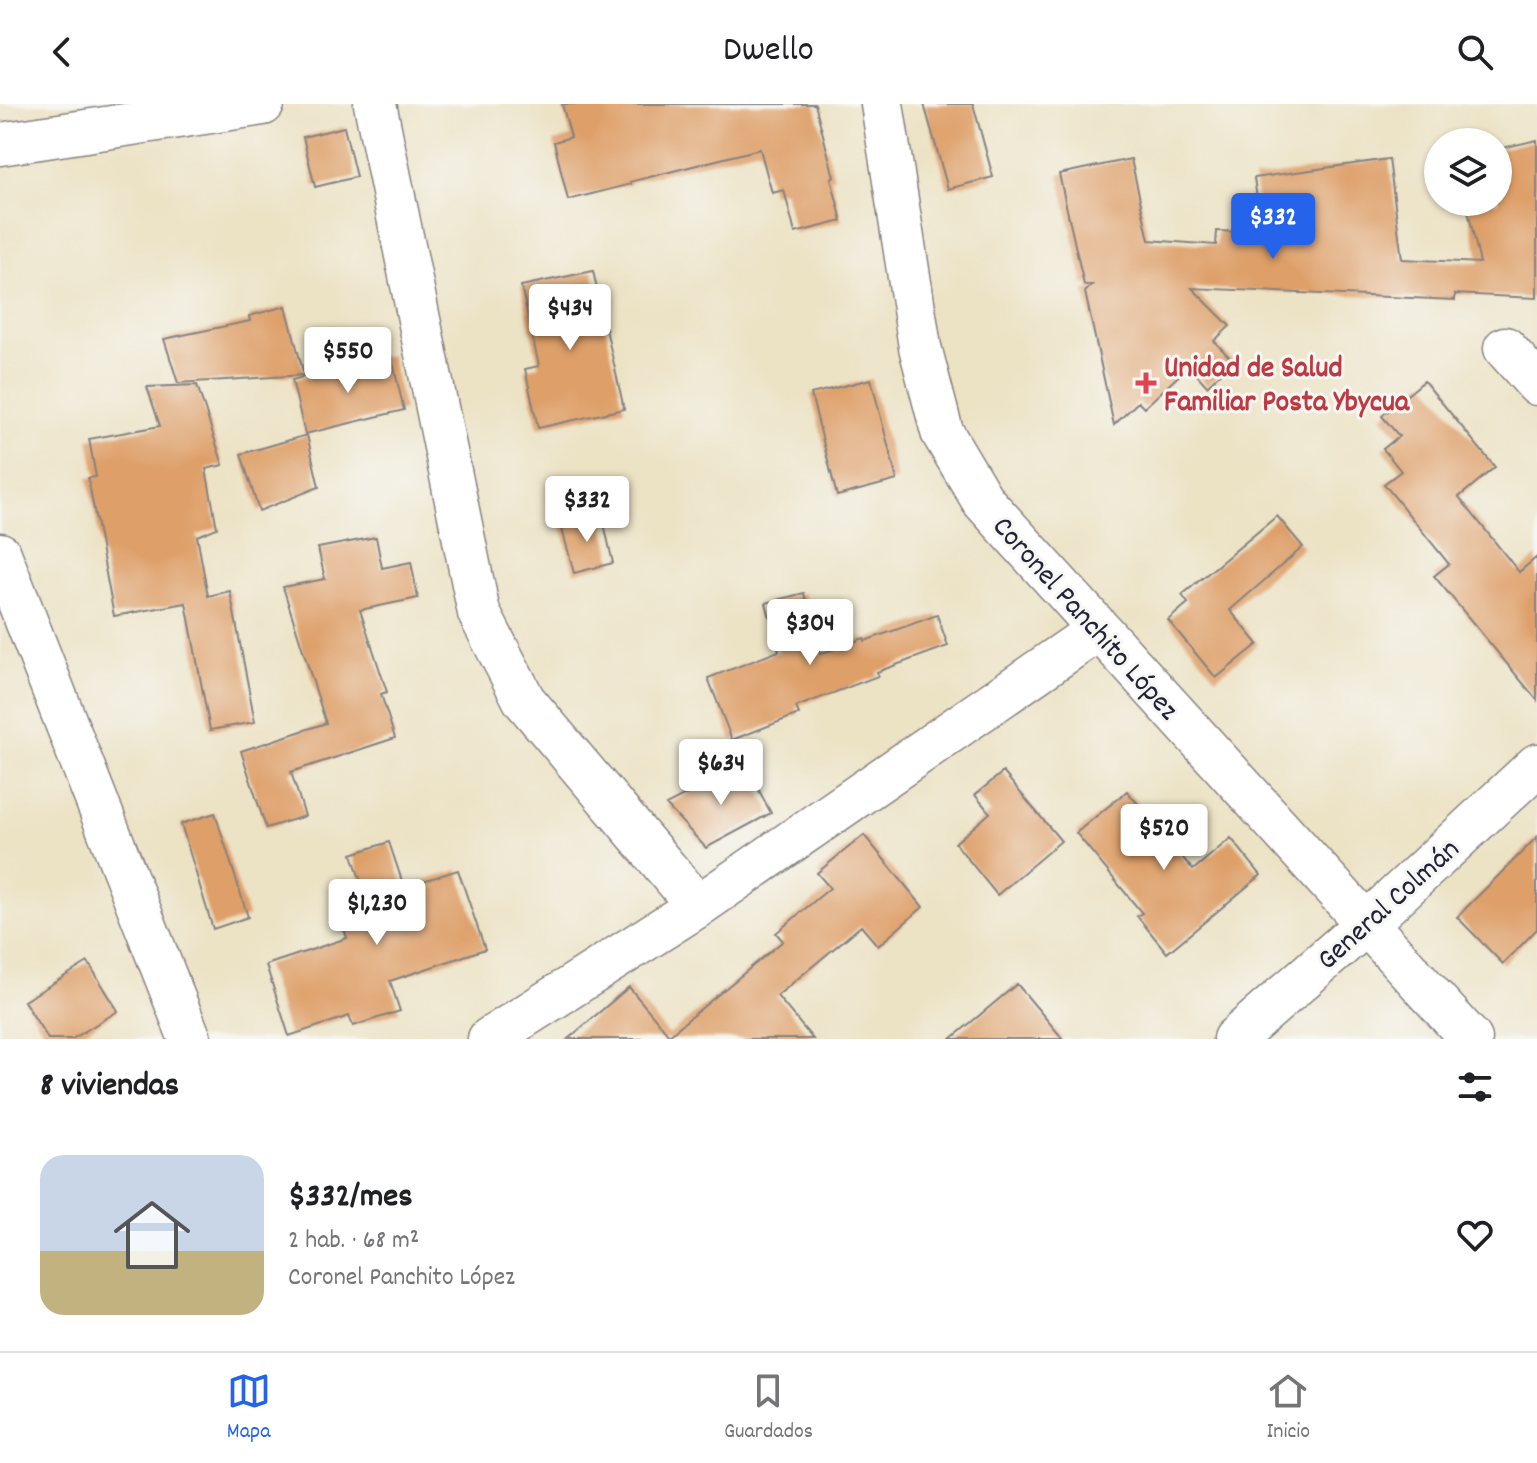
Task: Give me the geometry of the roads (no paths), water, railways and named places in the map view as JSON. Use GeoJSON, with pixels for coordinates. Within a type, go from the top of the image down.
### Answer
{"type":"FeatureCollection","features":[{"type":"Feature","properties":{"kind":"street"},"geometry":{"type":"LineString","coordinates":[[0,144],[263,104]]}},
{"type":"Feature","properties":{"kind":"street"},"geometry":{"type":"LineString","coordinates":[[375,104],[479,613],[524,700],[698,906]]}},
{"type":"Feature","properties":{"kind":"street","name":"Coronel Panchito López"},"geometry":{"type":"LineString","coordinates":[[882,104],[920,347],[942,432],[983,501],[1471,1039]]}},
{"type":"Feature","properties":{"kind":"street"},"geometry":{"type":"LineString","coordinates":[[1505,348],[1537,384]]}},
{"type":"Feature","properties":{"kind":"street"},"geometry":{"type":"LineString","coordinates":[[0,554],[190,1039]]}},
{"type":"Feature","properties":{"kind":"street"},"geometry":{"type":"LineString","coordinates":[[489,1039],[698,906],[1098,630]]}},
{"type":"Feature","properties":{"kind":"street","name":"General Colmán"},"geometry":{"type":"LineString","coordinates":[[1234,1039],[1366,924],[1537,765]]}},
{"type":"Feature","properties":{"kind":"place","name":"Unidad de Salud Familiar Posta Ybycua"},"geometry":{"type":"Point","coordinates":[1146,383]}}]}
